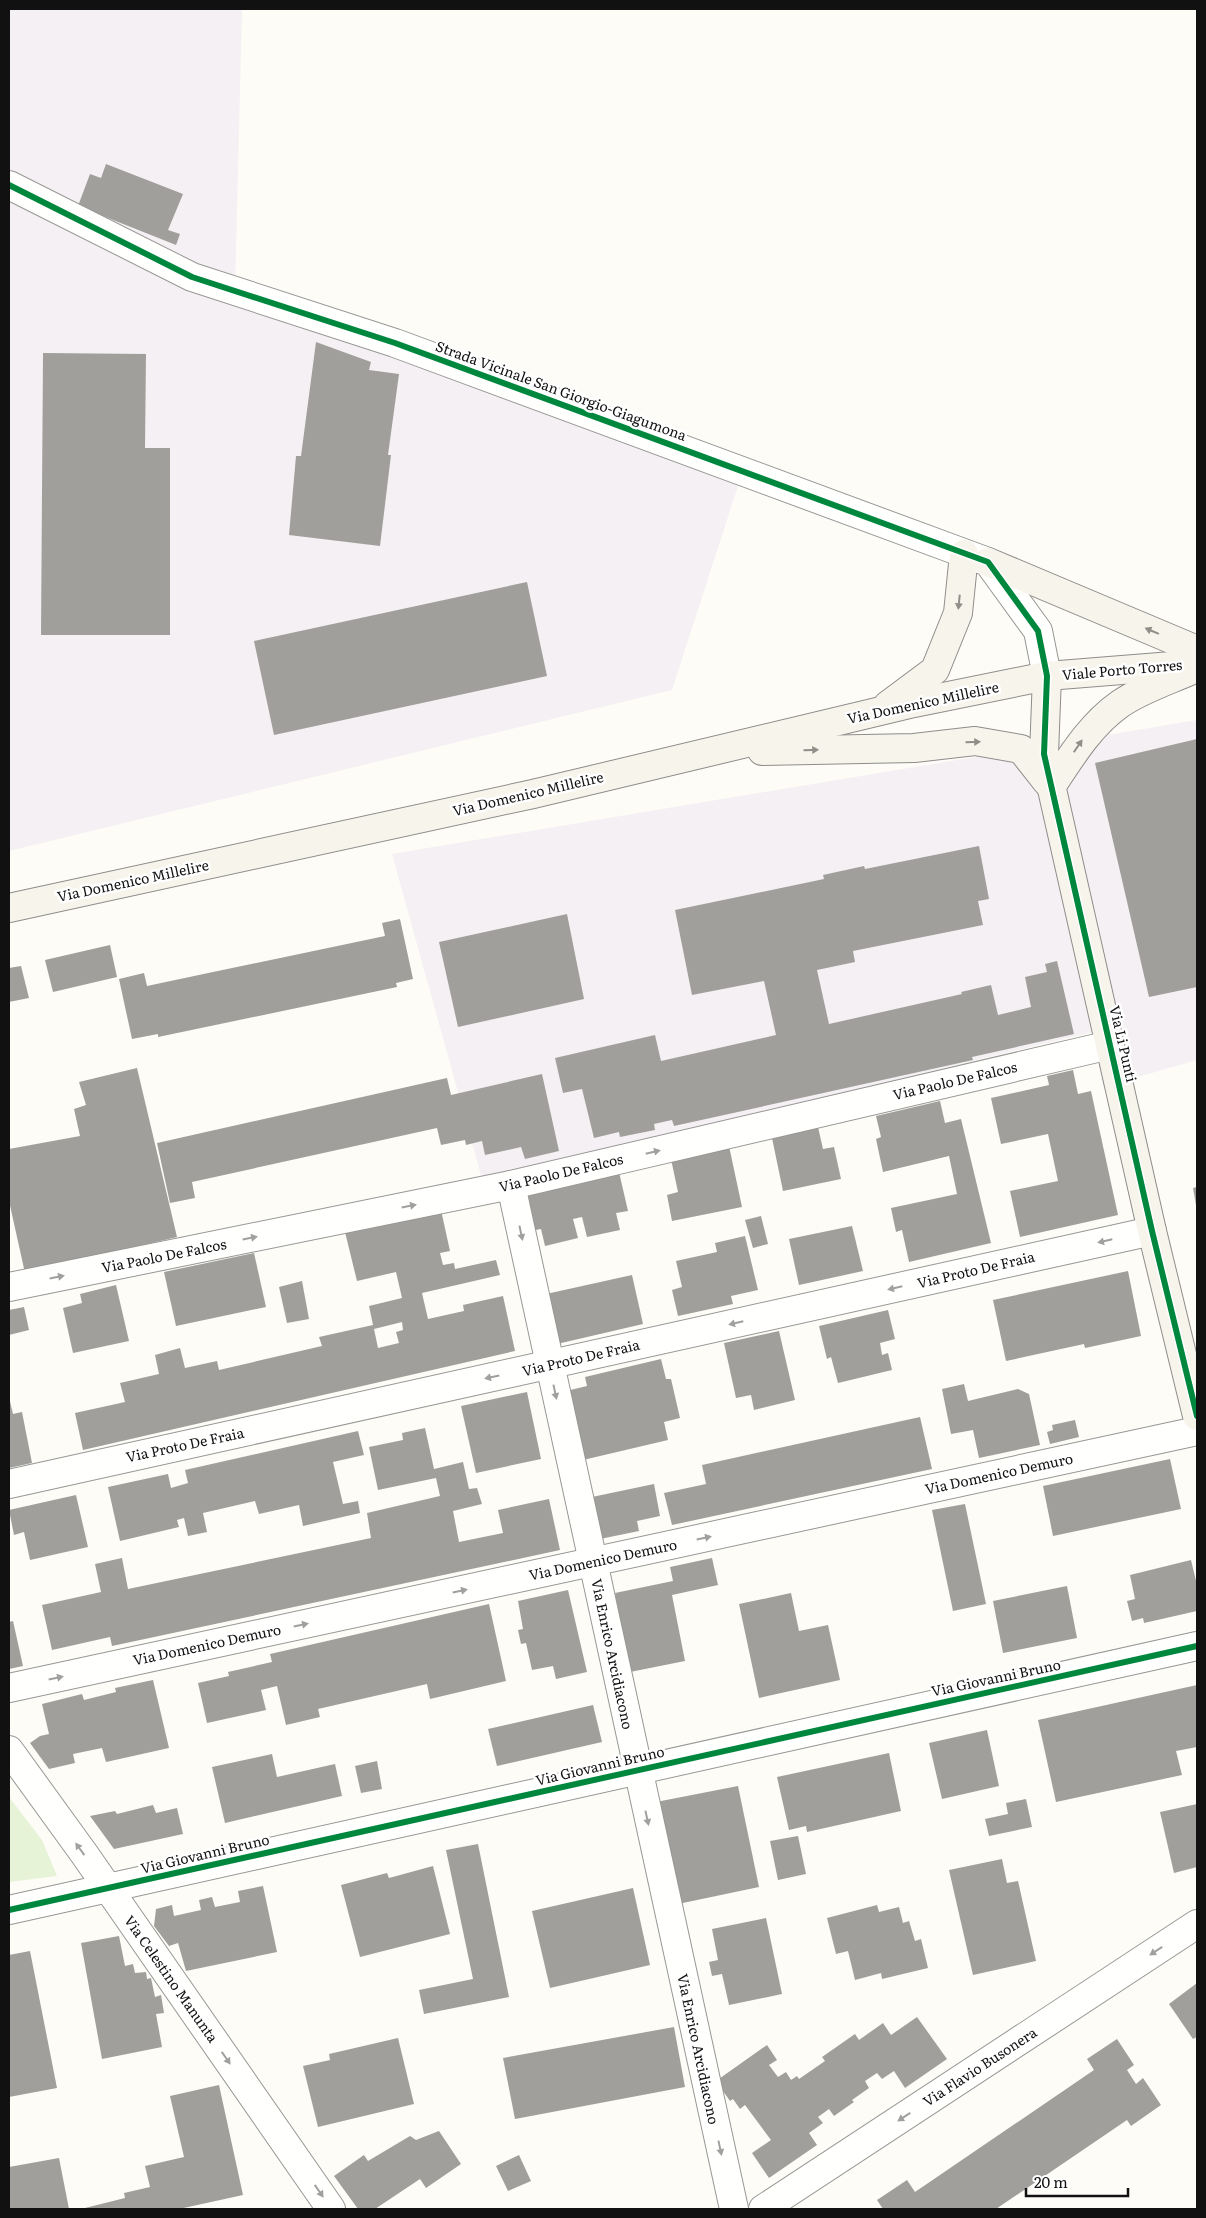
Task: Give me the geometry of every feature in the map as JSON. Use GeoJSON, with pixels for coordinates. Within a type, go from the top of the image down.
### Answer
{"type":"FeatureCollection","features":[{"type":"Feature","properties":{"kind":"main road"},"geometry":{"type":"LineString","coordinates":[[879,711],[935,670],[958,613],[976,558],[1197,650]]}},
{"type":"Feature","properties":{"kind":"main road"},"geometry":{"type":"LineString","coordinates":[[709,752],[914,748],[975,741],[1022,749],[1051,787],[1082,739],[1108,712],[1122,702],[1197,666]]}},
{"type":"Feature","properties":{"kind":"main road","name":"Viale Porto Torres"},"geometry":{"type":"LineString","coordinates":[[1047,676],[1197,666]]}},
{"type":"Feature","properties":{"kind":"main road","name":"Via Domenico Millelire"},"geometry":{"type":"LineString","coordinates":[[9,908],[533,794],[879,711],[1047,676]]}},
{"type":"Feature","properties":{"kind":"main road","name":"Via Li Punti"},"geometry":{"type":"LineString","coordinates":[[1047,676],[1044,754],[1152,1231],[1197,1416]]}},
{"type":"Feature","properties":{"kind":"street","name":"Strada Vicinale San Giorgio-Giagumona"},"geometry":{"type":"LineString","coordinates":[[9,185],[192,276],[395,343],[976,558]]}},
{"type":"Feature","properties":{"kind":"street"},"geometry":{"type":"LineString","coordinates":[[976,558],[1038,631],[1047,676]]}},
{"type":"Feature","properties":{"kind":"street","name":"Via Paolo De Falcos"},"geometry":{"type":"LineString","coordinates":[[9,1287],[511,1186],[1110,1045]]}},
{"type":"Feature","properties":{"kind":"street","name":"Via Enrico Arcidiacono"},"geometry":{"type":"LineString","coordinates":[[511,1186],[734,2209]]}},
{"type":"Feature","properties":{"kind":"street","name":"Via Proto De Fraia"},"geometry":{"type":"LineString","coordinates":[[9,1484],[1152,1231]]}},
{"type":"Feature","properties":{"kind":"street","name":"Via Domenico Demuro"},"geometry":{"type":"LineString","coordinates":[[9,1688],[1197,1431]]}},
{"type":"Feature","properties":{"kind":"street","name":"Via Giovanni Bruno"},"geometry":{"type":"LineString","coordinates":[[9,1910],[1197,1646]]}},
{"type":"Feature","properties":{"kind":"street","name":"Via Celestino Manunta"},"geometry":{"type":"LineString","coordinates":[[9,1750],[331,2209]]}},
{"type":"Feature","properties":{"kind":"street","name":"Via Flavio Busonera"},"geometry":{"type":"LineString","coordinates":[[763,2209],[1197,1924]]}},
{"type":"Feature","properties":{"kind":"shaded area"},"geometry":{"type":"Polygon","coordinates":[[[9,9],[242,9],[235,289],[738,486],[672,690],[9,851],[9,9]]]}},
{"type":"Feature","properties":{"kind":"shaded area"},"geometry":{"type":"Polygon","coordinates":[[[1197,720],[1197,1060],[1103,1087],[1093,1032],[482,1179],[392,854],[1197,720]]]}},
{"type":"Feature","properties":{"kind":"green space"},"geometry":{"type":"Polygon","coordinates":[[[9,1797],[42,1840],[57,1876],[9,1882],[9,1797]]]}},
{"type":"Feature","properties":{"kind":"building"},"geometry":{"type":"Polygon","coordinates":[[[106,164],[183,194],[168,230],[180,234],[176,245],[78,206],[90,174],[101,178],[106,164]]]}},
{"type":"Feature","properties":{"kind":"building"},"geometry":{"type":"Polygon","coordinates":[[[316,342],[371,362],[369,370],[399,374],[388,455],[391,455],[380,546],[289,535],[296,456],[301,456],[316,342]]]}},
{"type":"Feature","properties":{"kind":"building"},"geometry":{"type":"Polygon","coordinates":[[[43,353],[146,354],[145,448],[170,448],[170,635],[41,635],[43,353]]]}},
{"type":"Feature","properties":{"kind":"building"},"geometry":{"type":"Polygon","coordinates":[[[527,582],[547,676],[274,735],[254,641],[527,582]]]}},
{"type":"Feature","properties":{"kind":"building"},"geometry":{"type":"Polygon","coordinates":[[[1197,739],[1197,987],[1149,997],[1095,763],[1197,739]]]}},
{"type":"Feature","properties":{"kind":"building"},"geometry":{"type":"Polygon","coordinates":[[[979,846],[989,899],[978,901],[983,925],[853,951],[855,962],[817,970],[829,1024],[962,994],[961,992],[991,985],[998,1015],[1031,1007],[1025,977],[1047,972],[1045,964],[1057,961],[1074,1034],[972,1057],[973,1060],[674,1126],[672,1120],[654,1124],[655,1130],[620,1137],[619,1132],[594,1138],[582,1089],[563,1093],[555,1058],[655,1035],[661,1061],[776,1035],[764,981],[692,995],[675,910],[824,879],[823,875],[864,866],[865,869],[979,846]]]}},
{"type":"Feature","properties":{"kind":"building"},"geometry":{"type":"Polygon","coordinates":[[[567,914],[584,999],[458,1027],[439,942],[567,914]]]}},
{"type":"Feature","properties":{"kind":"building"},"geometry":{"type":"Polygon","coordinates":[[[400,919],[413,979],[396,983],[397,987],[158,1037],[158,1034],[132,1039],[119,979],[144,973],[147,986],[385,936],[382,923],[400,919]]]}},
{"type":"Feature","properties":{"kind":"building"},"geometry":{"type":"Polygon","coordinates":[[[110,945],[117,977],[53,992],[45,960],[110,945]]]}},
{"type":"Feature","properties":{"kind":"building"},"geometry":{"type":"Polygon","coordinates":[[[21,966],[29,998],[9,1002],[9,968],[21,966]]]}},
{"type":"Feature","properties":{"kind":"building"},"geometry":{"type":"Polygon","coordinates":[[[137,1068],[177,1237],[25,1273],[9,1201],[9,1149],[80,1136],[74,1109],[86,1105],[79,1082],[137,1068]]]}},
{"type":"Feature","properties":{"kind":"building"},"geometry":{"type":"Polygon","coordinates":[[[1073,1070],[1078,1094],[1091,1091],[1118,1215],[1020,1237],[1010,1191],[1058,1181],[1048,1134],[1001,1144],[991,1098],[1049,1085],[1047,1076],[1073,1070]]]}},
{"type":"Feature","properties":{"kind":"building"},"geometry":{"type":"Polygon","coordinates":[[[542,1074],[559,1151],[525,1159],[521,1147],[485,1155],[482,1141],[466,1145],[465,1140],[441,1145],[437,1128],[192,1182],[195,1198],[170,1203],[157,1143],[447,1078],[451,1095],[542,1074]]]}},
{"type":"Feature","properties":{"kind":"building"},"geometry":{"type":"Polygon","coordinates":[[[940,1101],[945,1123],[961,1119],[991,1243],[909,1262],[902,1230],[896,1232],[891,1208],[957,1194],[949,1156],[883,1172],[876,1139],[881,1137],[876,1116],[940,1101]]]}},
{"type":"Feature","properties":{"kind":"building"},"geometry":{"type":"Polygon","coordinates":[[[818,1127],[823,1149],[834,1147],[841,1179],[783,1191],[772,1138],[818,1127]]]}},
{"type":"Feature","properties":{"kind":"building"},"geometry":{"type":"Polygon","coordinates":[[[729,1146],[742,1207],[672,1221],[667,1195],[678,1192],[671,1159],[729,1146]]]}},
{"type":"Feature","properties":{"kind":"building"},"geometry":{"type":"Polygon","coordinates":[[[619,1172],[628,1211],[616,1213],[620,1230],[587,1237],[582,1217],[573,1219],[578,1238],[545,1246],[541,1229],[530,1231],[521,1193],[619,1172]]]}},
{"type":"Feature","properties":{"kind":"building"},"geometry":{"type":"Polygon","coordinates":[[[1197,1187],[1197,1204],[1196,1205],[1193,1188],[1197,1187]]]}},
{"type":"Feature","properties":{"kind":"building"},"geometry":{"type":"Polygon","coordinates":[[[441,1210],[450,1251],[440,1253],[443,1265],[454,1263],[455,1269],[496,1260],[500,1275],[422,1293],[428,1319],[464,1311],[463,1305],[503,1296],[515,1351],[83,1450],[75,1413],[125,1402],[120,1383],[159,1374],[155,1355],[180,1348],[185,1368],[217,1361],[219,1370],[322,1346],[319,1337],[373,1325],[369,1306],[402,1298],[396,1272],[357,1281],[345,1232],[441,1210]],[[402,1322],[374,1329],[378,1348],[399,1343],[396,1332],[403,1330],[402,1322]]]}},
{"type":"Feature","properties":{"kind":"building"},"geometry":{"type":"Polygon","coordinates":[[[761,1216],[768,1244],[753,1248],[745,1220],[761,1216]]]}},
{"type":"Feature","properties":{"kind":"building"},"geometry":{"type":"Polygon","coordinates":[[[852,1226],[863,1271],[799,1285],[789,1239],[852,1226]]]}},
{"type":"Feature","properties":{"kind":"building"},"geometry":{"type":"Polygon","coordinates":[[[745,1236],[758,1290],[731,1296],[733,1304],[678,1316],[672,1290],[682,1287],[676,1261],[717,1252],[715,1243],[745,1236]]]}},
{"type":"Feature","properties":{"kind":"building"},"geometry":{"type":"Polygon","coordinates":[[[254,1253],[266,1307],[176,1326],[164,1272],[254,1253]]]}},
{"type":"Feature","properties":{"kind":"building"},"geometry":{"type":"Polygon","coordinates":[[[1128,1271],[1141,1336],[1085,1348],[1084,1344],[1006,1361],[993,1300],[1128,1271]]]}},
{"type":"Feature","properties":{"kind":"building"},"geometry":{"type":"Polygon","coordinates":[[[632,1275],[643,1324],[557,1344],[546,1294],[632,1275]]]}},
{"type":"Feature","properties":{"kind":"building"},"geometry":{"type":"Polygon","coordinates":[[[302,1281],[309,1319],[287,1323],[279,1287],[302,1281]]]}},
{"type":"Feature","properties":{"kind":"building"},"geometry":{"type":"Polygon","coordinates":[[[116,1285],[129,1341],[73,1353],[63,1308],[82,1303],[80,1294],[116,1285]]]}},
{"type":"Feature","properties":{"kind":"building"},"geometry":{"type":"Polygon","coordinates":[[[24,1307],[29,1330],[9,1335],[9,1310],[24,1307]]]}},
{"type":"Feature","properties":{"kind":"building"},"geometry":{"type":"Polygon","coordinates":[[[888,1310],[895,1339],[880,1343],[882,1355],[888,1353],[892,1370],[838,1383],[831,1357],[827,1359],[819,1326],[888,1310]]]}},
{"type":"Feature","properties":{"kind":"building"},"geometry":{"type":"Polygon","coordinates":[[[779,1331],[795,1400],[754,1410],[751,1395],[736,1398],[724,1343],[779,1331]]]}},
{"type":"Feature","properties":{"kind":"building"},"geometry":{"type":"Polygon","coordinates":[[[661,1359],[666,1379],[671,1379],[680,1418],[664,1422],[668,1440],[583,1460],[566,1391],[587,1386],[585,1377],[661,1359]]]}},
{"type":"Feature","properties":{"kind":"building"},"geometry":{"type":"Polygon","coordinates":[[[964,1384],[968,1401],[1018,1389],[1029,1394],[1040,1445],[979,1458],[973,1430],[951,1434],[942,1389],[964,1384]]]}},
{"type":"Feature","properties":{"kind":"building"},"geometry":{"type":"Polygon","coordinates":[[[527,1392],[541,1459],[476,1473],[461,1406],[527,1392]]]}},
{"type":"Feature","properties":{"kind":"building"},"geometry":{"type":"Polygon","coordinates":[[[9,1397],[13,1414],[22,1412],[32,1463],[9,1468],[9,1397]]]}},
{"type":"Feature","properties":{"kind":"building"},"geometry":{"type":"Polygon","coordinates":[[[920,1417],[932,1469],[672,1525],[664,1493],[706,1484],[702,1465],[920,1417]]]}},
{"type":"Feature","properties":{"kind":"building"},"geometry":{"type":"Polygon","coordinates":[[[1075,1420],[1079,1437],[1050,1444],[1047,1432],[1053,1430],[1052,1425],[1075,1420]]]}},
{"type":"Feature","properties":{"kind":"building"},"geometry":{"type":"Polygon","coordinates":[[[425,1428],[434,1469],[463,1462],[469,1489],[477,1488],[482,1504],[453,1511],[459,1542],[503,1533],[498,1510],[549,1499],[560,1550],[112,1646],[110,1637],[52,1650],[42,1605],[101,1592],[95,1564],[122,1558],[128,1589],[371,1538],[367,1513],[440,1496],[436,1478],[378,1490],[369,1447],[403,1440],[402,1433],[425,1428]]]}},
{"type":"Feature","properties":{"kind":"building"},"geometry":{"type":"Polygon","coordinates":[[[358,1431],[364,1455],[333,1462],[343,1504],[358,1501],[360,1513],[303,1526],[299,1505],[259,1514],[255,1501],[203,1513],[207,1532],[188,1536],[184,1518],[177,1520],[179,1527],[120,1541],[108,1487],[168,1474],[171,1488],[188,1483],[185,1470],[358,1431]]]}},
{"type":"Feature","properties":{"kind":"building"},"geometry":{"type":"Polygon","coordinates":[[[1170,1459],[1181,1509],[1053,1536],[1043,1486],[1170,1459]]]}},
{"type":"Feature","properties":{"kind":"building"},"geometry":{"type":"Polygon","coordinates":[[[654,1484],[660,1516],[637,1521],[639,1531],[600,1539],[592,1497],[654,1484]]]}},
{"type":"Feature","properties":{"kind":"building"},"geometry":{"type":"Polygon","coordinates":[[[76,1495],[88,1547],[30,1560],[24,1532],[14,1535],[9,1510],[76,1495]]]}},
{"type":"Feature","properties":{"kind":"building"},"geometry":{"type":"Polygon","coordinates":[[[965,1504],[986,1604],[953,1611],[932,1510],[965,1504]]]}},
{"type":"Feature","properties":{"kind":"building"},"geometry":{"type":"Polygon","coordinates":[[[712,1558],[718,1585],[672,1595],[685,1661],[630,1672],[615,1593],[673,1581],[670,1567],[712,1558]]]}},
{"type":"Feature","properties":{"kind":"building"},"geometry":{"type":"Polygon","coordinates":[[[1191,1560],[1197,1585],[1197,1611],[1144,1623],[1143,1618],[1132,1621],[1127,1601],[1135,1599],[1130,1575],[1191,1560]]]}},
{"type":"Feature","properties":{"kind":"building"},"geometry":{"type":"Polygon","coordinates":[[[1067,1586],[1077,1638],[1003,1653],[993,1601],[1067,1586]]]}},
{"type":"Feature","properties":{"kind":"building"},"geometry":{"type":"Polygon","coordinates":[[[568,1590],[587,1672],[556,1679],[553,1666],[532,1670],[526,1643],[521,1644],[518,1630],[523,1629],[518,1601],[568,1590]]]}},
{"type":"Feature","properties":{"kind":"building"},"geometry":{"type":"Polygon","coordinates":[[[791,1593],[799,1631],[828,1625],[840,1680],[759,1698],[739,1604],[791,1593]]]}},
{"type":"Feature","properties":{"kind":"building"},"geometry":{"type":"Polygon","coordinates":[[[489,1604],[506,1681],[430,1699],[427,1684],[318,1709],[320,1717],[286,1725],[277,1686],[261,1690],[266,1710],[207,1723],[198,1683],[229,1676],[228,1672],[272,1662],[270,1654],[489,1604]]]}},
{"type":"Feature","properties":{"kind":"building"},"geometry":{"type":"Polygon","coordinates":[[[13,1621],[23,1666],[9,1669],[9,1622],[13,1621]]]}},
{"type":"Feature","properties":{"kind":"building"},"geometry":{"type":"Polygon","coordinates":[[[153,1680],[169,1748],[106,1762],[102,1748],[73,1754],[75,1763],[49,1769],[30,1743],[40,1736],[49,1734],[42,1704],[82,1694],[84,1700],[116,1692],[115,1688],[153,1680]]]}},
{"type":"Feature","properties":{"kind":"building"},"geometry":{"type":"Polygon","coordinates":[[[1197,1685],[1197,1747],[1176,1751],[1182,1775],[1056,1802],[1038,1720],[1197,1685]]]}},
{"type":"Feature","properties":{"kind":"building"},"geometry":{"type":"Polygon","coordinates":[[[593,1705],[602,1742],[497,1766],[488,1729],[593,1705]]]}},
{"type":"Feature","properties":{"kind":"building"},"geometry":{"type":"Polygon","coordinates":[[[987,1730],[999,1786],[942,1799],[929,1743],[987,1730]]]}},
{"type":"Feature","properties":{"kind":"building"},"geometry":{"type":"Polygon","coordinates":[[[889,1753],[901,1811],[807,1832],[806,1826],[789,1830],[777,1777],[889,1753]]]}},
{"type":"Feature","properties":{"kind":"building"},"geometry":{"type":"Polygon","coordinates":[[[272,1754],[277,1777],[335,1764],[342,1796],[225,1823],[212,1767],[272,1754]]]}},
{"type":"Feature","properties":{"kind":"building"},"geometry":{"type":"Polygon","coordinates":[[[377,1761],[382,1789],[361,1793],[355,1766],[377,1761]]]}},
{"type":"Feature","properties":{"kind":"building"},"geometry":{"type":"Polygon","coordinates":[[[738,1786],[759,1887],[678,1904],[656,1802],[738,1786]]]}},
{"type":"Feature","properties":{"kind":"building"},"geometry":{"type":"Polygon","coordinates":[[[1026,1799],[1032,1827],[989,1836],[985,1819],[1008,1814],[1006,1803],[1026,1799]]]}},
{"type":"Feature","properties":{"kind":"building"},"geometry":{"type":"Polygon","coordinates":[[[1197,1804],[1197,1867],[1174,1873],[1160,1812],[1197,1804]]]}},
{"type":"Feature","properties":{"kind":"building"},"geometry":{"type":"Polygon","coordinates":[[[153,1805],[156,1813],[177,1808],[183,1834],[114,1849],[90,1816],[115,1811],[117,1814],[153,1805]]]}},
{"type":"Feature","properties":{"kind":"building"},"geometry":{"type":"Polygon","coordinates":[[[798,1836],[806,1874],[778,1880],[770,1841],[798,1836]]]}},
{"type":"Feature","properties":{"kind":"building"},"geometry":{"type":"Polygon","coordinates":[[[478,1844],[509,1997],[424,2014],[419,1990],[473,1979],[446,1850],[478,1844]]]}},
{"type":"Feature","properties":{"kind":"building"},"geometry":{"type":"Polygon","coordinates":[[[1002,1859],[1007,1883],[1018,1881],[1036,1961],[973,1975],[949,1870],[1002,1859]]]}},
{"type":"Feature","properties":{"kind":"building"},"geometry":{"type":"Polygon","coordinates":[[[433,1866],[450,1934],[360,1957],[341,1885],[387,1873],[389,1878],[433,1866]]]}},
{"type":"Feature","properties":{"kind":"building"},"geometry":{"type":"Polygon","coordinates":[[[263,1886],[277,1952],[186,1971],[178,1943],[169,1946],[154,1926],[156,1909],[172,1905],[174,1916],[201,1910],[199,1900],[212,1897],[215,1907],[240,1902],[238,1891],[263,1886]]]}},
{"type":"Feature","properties":{"kind":"building"},"geometry":{"type":"Polygon","coordinates":[[[633,1888],[650,1965],[550,1988],[532,1911],[633,1888]]]}},
{"type":"Feature","properties":{"kind":"building"},"geometry":{"type":"Polygon","coordinates":[[[877,1905],[879,1912],[899,1907],[903,1923],[909,1921],[915,1941],[921,1939],[928,1968],[882,1979],[881,1973],[855,1980],[848,1951],[836,1954],[827,1918],[877,1905]]]}},
{"type":"Feature","properties":{"kind":"building"},"geometry":{"type":"Polygon","coordinates":[[[766,1918],[782,1994],[729,2005],[722,1974],[712,1976],[709,1962],[718,1960],[712,1929],[766,1918]]]}},
{"type":"Feature","properties":{"kind":"building"},"geometry":{"type":"Polygon","coordinates":[[[119,1936],[125,1966],[133,1964],[135,1973],[146,1972],[147,1979],[151,1978],[155,1997],[161,1995],[164,2013],[156,2014],[162,2047],[102,2059],[81,1943],[119,1936]]]}},
{"type":"Feature","properties":{"kind":"building"},"geometry":{"type":"Polygon","coordinates":[[[30,1951],[57,2088],[9,2097],[9,1955],[30,1951]]]}},
{"type":"Feature","properties":{"kind":"building"},"geometry":{"type":"Polygon","coordinates":[[[1197,1983],[1197,2037],[1193,2039],[1169,2004],[1197,1983]]]}},
{"type":"Feature","properties":{"kind":"building"},"geometry":{"type":"Polygon","coordinates":[[[917,2017],[947,2059],[905,2088],[894,2071],[882,2079],[877,2073],[865,2081],[869,2088],[852,2100],[854,2102],[834,2116],[829,2109],[818,2117],[823,2123],[809,2133],[817,2145],[769,2178],[752,2153],[771,2140],[745,2105],[740,2109],[733,2099],[730,2101],[716,2081],[767,2045],[777,2060],[769,2065],[778,2077],[786,2072],[791,2080],[797,2076],[799,2079],[825,2061],[822,2057],[855,2034],[859,2040],[883,2023],[891,2035],[917,2017]]]}},
{"type":"Feature","properties":{"kind":"building"},"geometry":{"type":"Polygon","coordinates":[[[674,2027],[685,2087],[515,2119],[503,2058],[674,2027]]]}},
{"type":"Feature","properties":{"kind":"building"},"geometry":{"type":"Polygon","coordinates":[[[398,2038],[414,2104],[318,2127],[303,2066],[330,2060],[329,2054],[398,2038]]]}},
{"type":"Feature","properties":{"kind":"building"},"geometry":{"type":"Polygon","coordinates":[[[1117,2039],[1134,2065],[1127,2070],[1136,2084],[1143,2078],[1161,2105],[1131,2126],[1127,2120],[996,2209],[883,2209],[877,2200],[907,2180],[915,2192],[1094,2070],[1087,2059],[1117,2039]]]}},
{"type":"Feature","properties":{"kind":"building"},"geometry":{"type":"Polygon","coordinates":[[[219,2085],[243,2195],[179,2209],[81,2209],[125,2198],[124,2193],[150,2187],[145,2166],[184,2157],[170,2096],[219,2085]]]}},
{"type":"Feature","properties":{"kind":"building"},"geometry":{"type":"Polygon","coordinates":[[[439,2131],[461,2164],[426,2188],[420,2179],[375,2209],[358,2209],[334,2176],[364,2155],[368,2161],[410,2136],[416,2140],[439,2131]]]}},
{"type":"Feature","properties":{"kind":"building"},"geometry":{"type":"Polygon","coordinates":[[[519,2155],[531,2181],[508,2191],[496,2166],[519,2155]]]}},
{"type":"Feature","properties":{"kind":"building"},"geometry":{"type":"Polygon","coordinates":[[[59,2158],[69,2209],[9,2209],[9,2167],[59,2158]]]}},
{"type":"Feature","properties":{"kind":"cycle path"},"geometry":{"type":"LineString","coordinates":[[9,185],[192,277],[395,343],[988,562],[1038,631],[1047,676],[1044,754],[1152,1231],[1197,1416]]}},
{"type":"Feature","properties":{"kind":"cycle path"},"geometry":{"type":"LineString","coordinates":[[9,1910],[1197,1646]]}}]}
